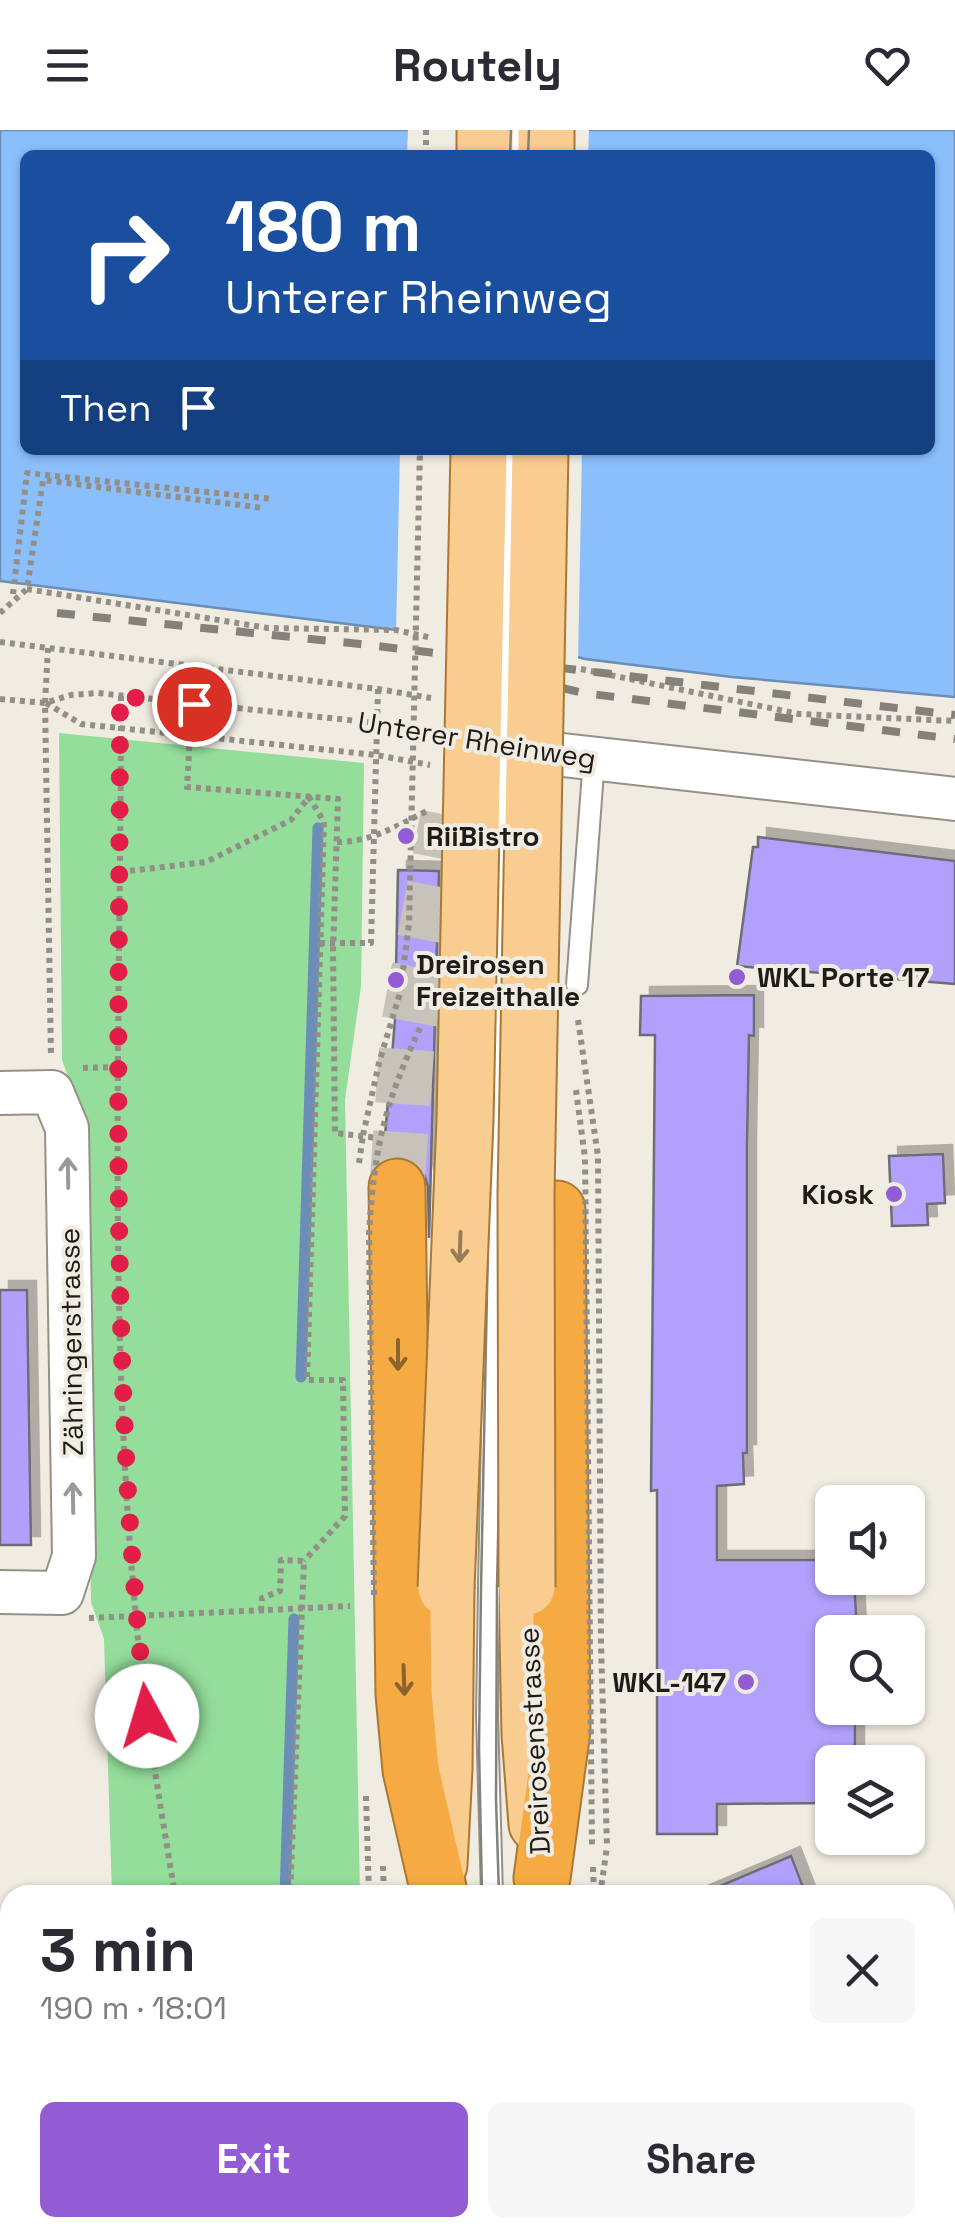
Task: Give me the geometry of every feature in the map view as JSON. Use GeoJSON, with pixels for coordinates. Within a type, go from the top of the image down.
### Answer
{"type":"FeatureCollection","features":[{"type":"Feature","properties":{"kind":"highway"},"geometry":{"type":"LineString","coordinates":[[388,1163],[404,1694],[411,1770],[406,1885]]}},
{"type":"Feature","properties":{"kind":"highway"},"geometry":{"type":"LineString","coordinates":[[526,1885],[562,1730],[557,1209]]}},
{"type":"Feature","properties":{"kind":"main road"},"geometry":{"type":"LineString","coordinates":[[479,455],[465,1120],[487,1588]]}},
{"type":"Feature","properties":{"kind":"main road"},"geometry":{"type":"LineString","coordinates":[[408,1885],[444,1769],[487,1588],[526,1194],[540,455]]}},
{"type":"Feature","properties":{"kind":"main road","name":"Dreirosenstrasse"},"geometry":{"type":"LineString","coordinates":[[487,1588],[530,1734],[525,1885]]}},
{"type":"Feature","properties":{"kind":"street","name":"Unterer Rheinweg"},"geometry":{"type":"LineString","coordinates":[[545,753],[955,800]]}},
{"type":"Feature","properties":{"kind":"street"},"geometry":{"type":"LineString","coordinates":[[0,1093],[52,1092]]}},
{"type":"Feature","properties":{"kind":"street","name":"Zähringerstrasse"},"geometry":{"type":"LineString","coordinates":[[0,1592],[62,1593],[74,1556],[68,1128],[52,1092]]}},
{"type":"Feature","properties":{"kind":"lane"},"geometry":{"type":"LineString","coordinates":[[487,1588],[511,455]]}},
{"type":"Feature","properties":{"kind":"lane"},"geometry":{"type":"LineString","coordinates":[[520,980],[545,753]]}},
{"type":"Feature","properties":{"kind":"lane"},"geometry":{"type":"LineString","coordinates":[[576,994],[594,759]]}},
{"type":"Feature","properties":{"kind":"path"},"geometry":{"type":"LineString","coordinates":[[363,1135],[400,993],[409,924],[420,455]]}},
{"type":"Feature","properties":{"kind":"path"},"geometry":{"type":"LineString","coordinates":[[12,594],[27,473],[273,499]]}},
{"type":"Feature","properties":{"kind":"path"},"geometry":{"type":"LineString","coordinates":[[0,613],[27,590],[42,480],[264,508]]}},
{"type":"Feature","properties":{"kind":"path"},"geometry":{"type":"LineString","coordinates":[[0,642],[378,689],[448,702]]}},
{"type":"Feature","properties":{"kind":"path"},"geometry":{"type":"LineString","coordinates":[[48,648],[45,702],[52,1092]]}},
{"type":"Feature","properties":{"kind":"path"},"geometry":{"type":"LineString","coordinates":[[320,943],[371,943],[378,689]]}},
{"type":"Feature","properties":{"kind":"path","name":"Unterer Rheinweg"},"geometry":{"type":"LineString","coordinates":[[0,699],[45,702],[70,694],[120,696],[376,723],[432,733]]}},
{"type":"Feature","properties":{"kind":"path"},"geometry":{"type":"LineString","coordinates":[[120,696],[122,1372],[136,1618],[150,1749],[173,1885]]}},
{"type":"Feature","properties":{"kind":"path"},"geometry":{"type":"LineString","coordinates":[[45,702],[80,724],[445,767]]}},
{"type":"Feature","properties":{"kind":"path"},"geometry":{"type":"LineString","coordinates":[[190,736],[187,787],[338,799],[334,1133],[363,1135],[388,1163]]}},
{"type":"Feature","properties":{"kind":"path"},"geometry":{"type":"LineString","coordinates":[[120,872],[206,862],[292,820],[309,797]]}},
{"type":"Feature","properties":{"kind":"path"},"geometry":{"type":"LineString","coordinates":[[290,1885],[304,1561],[344,1516],[343,1380],[307,1380],[324,822],[309,797]]}},
{"type":"Feature","properties":{"kind":"path"},"geometry":{"type":"LineString","coordinates":[[337,842],[360,842]]}},
{"type":"Feature","properties":{"kind":"path"},"geometry":{"type":"LineString","coordinates":[[576,994],[598,1156],[601,1624],[607,1846],[601,1885]]}},
{"type":"Feature","properties":{"kind":"path"},"geometry":{"type":"LineString","coordinates":[[374,1595],[370,1234],[388,1163],[388,1103],[422,1025]]}},
{"type":"Feature","properties":{"kind":"path"},"geometry":{"type":"LineString","coordinates":[[264,1610],[262,1598],[280,1591],[281,1560],[304,1561]]}},
{"type":"Feature","properties":{"kind":"path"},"geometry":{"type":"LineString","coordinates":[[136,1618],[350,1606]]}},
{"type":"Feature","properties":{"kind":"green space"},"geometry":{"type":"Polygon","coordinates":[[[59,733],[364,763],[361,986],[345,1100],[360,1885],[112,1885],[104,1639],[91,1602],[84,1119],[62,1060],[59,733]]]}},
{"type":"Feature","properties":{"kind":"water"},"geometry":{"type":"Polygon","coordinates":[[[0,130],[955,130],[955,697],[732,677],[585,659],[516,640],[396,630],[0,581],[0,130]]]}},
{"type":"Feature","properties":{"kind":"pier"},"geometry":{"type":"Polygon","coordinates":[[[408,130],[589,130],[588,150],[407,150],[408,130]]]}},
{"type":"Feature","properties":{"kind":"pier"},"geometry":{"type":"Polygon","coordinates":[[[400,455],[582,455],[578,662],[515,645],[396,635],[400,455]]]}},
{"type":"Feature","properties":{"kind":"building"},"geometry":{"type":"Polygon","coordinates":[[[758,837],[955,861],[955,984],[737,966],[753,847],[758,847],[758,837]]]}},
{"type":"Feature","properties":{"kind":"building"},"geometry":{"type":"Polygon","coordinates":[[[398,870],[439,871],[429,1238],[428,1187],[423,1170],[411,1159],[383,1159],[395,1020],[398,870]]]}},
{"type":"Feature","properties":{"kind":"building"},"geometry":{"type":"Polygon","coordinates":[[[754,995],[754,1036],[749,1035],[747,1145],[747,1453],[743,1453],[744,1484],[717,1486],[717,1560],[815,1560],[815,1595],[855,1595],[856,1615],[815,1615],[815,1725],[855,1725],[855,1745],[815,1745],[815,1803],[717,1804],[717,1834],[657,1834],[657,1490],[651,1491],[655,1035],[640,1035],[641,996],[754,995]]]}},
{"type":"Feature","properties":{"kind":"building"},"geometry":{"type":"Polygon","coordinates":[[[943,1154],[945,1203],[927,1204],[928,1225],[892,1226],[889,1156],[943,1154]]]}},
{"type":"Feature","properties":{"kind":"building"},"geometry":{"type":"Polygon","coordinates":[[[0,1290],[27,1290],[31,1545],[0,1545],[0,1290]]]}},
{"type":"Feature","properties":{"kind":"building"},"geometry":{"type":"Polygon","coordinates":[[[791,1856],[802,1885],[723,1885],[791,1856]]]}},
{"type":"Feature","properties":{"kind":"waterway"},"geometry":{"type":"LineString","coordinates":[[301,1377],[318,828]]}},
{"type":"Feature","properties":{"kind":"waterway"},"geometry":{"type":"LineString","coordinates":[[285,1885],[294,1619]]}},
{"type":"Feature","properties":{"kind":"tunnel"},"geometry":{"type":"LineString","coordinates":[[397,1187],[408,1028],[448,815]]}},
{"type":"Feature","properties":{"kind":"tram line"},"geometry":{"type":"LineString","coordinates":[[510,150],[511,130]]}},
{"type":"Feature","properties":{"kind":"tram line"},"geometry":{"type":"LineString","coordinates":[[528,150],[529,130]]}},
{"type":"Feature","properties":{"kind":"tram line"},"geometry":{"type":"LineString","coordinates":[[482,1885],[481,1589],[504,455]]}},
{"type":"Feature","properties":{"kind":"tram line"},"geometry":{"type":"LineString","coordinates":[[499,1885],[497,1589],[521,455]]}},
{"type":"Feature","properties":{"kind":"railway"},"geometry":{"type":"LineString","coordinates":[[57,613],[360,644],[955,715]]}},
{"type":"Feature","properties":{"kind":"railway"},"geometry":{"type":"LineString","coordinates":[[491,671],[583,693],[955,739]]}},
{"type":"Feature","properties":{"kind":"place","name":"RiiBistro"},"geometry":{"type":"Point","coordinates":[406,836]}},
{"type":"Feature","properties":{"kind":"place","name":"WKL Porte 17"},"geometry":{"type":"Point","coordinates":[737,977]}},
{"type":"Feature","properties":{"kind":"place","name":"Dreirosen Freizeithalle"},"geometry":{"type":"Point","coordinates":[396,980]}},
{"type":"Feature","properties":{"kind":"place","name":"Kiosk"},"geometry":{"type":"Point","coordinates":[894,1194]}},
{"type":"Feature","properties":{"kind":"place","name":"WKL-147"},"geometry":{"type":"Point","coordinates":[746,1682]}},
{"type":"Feature","properties":{"kind":"route"},"geometry":{"type":"LineString","coordinates":[[147,1716],[129,1525],[122,1372],[120,696],[194,704]]}}]}
